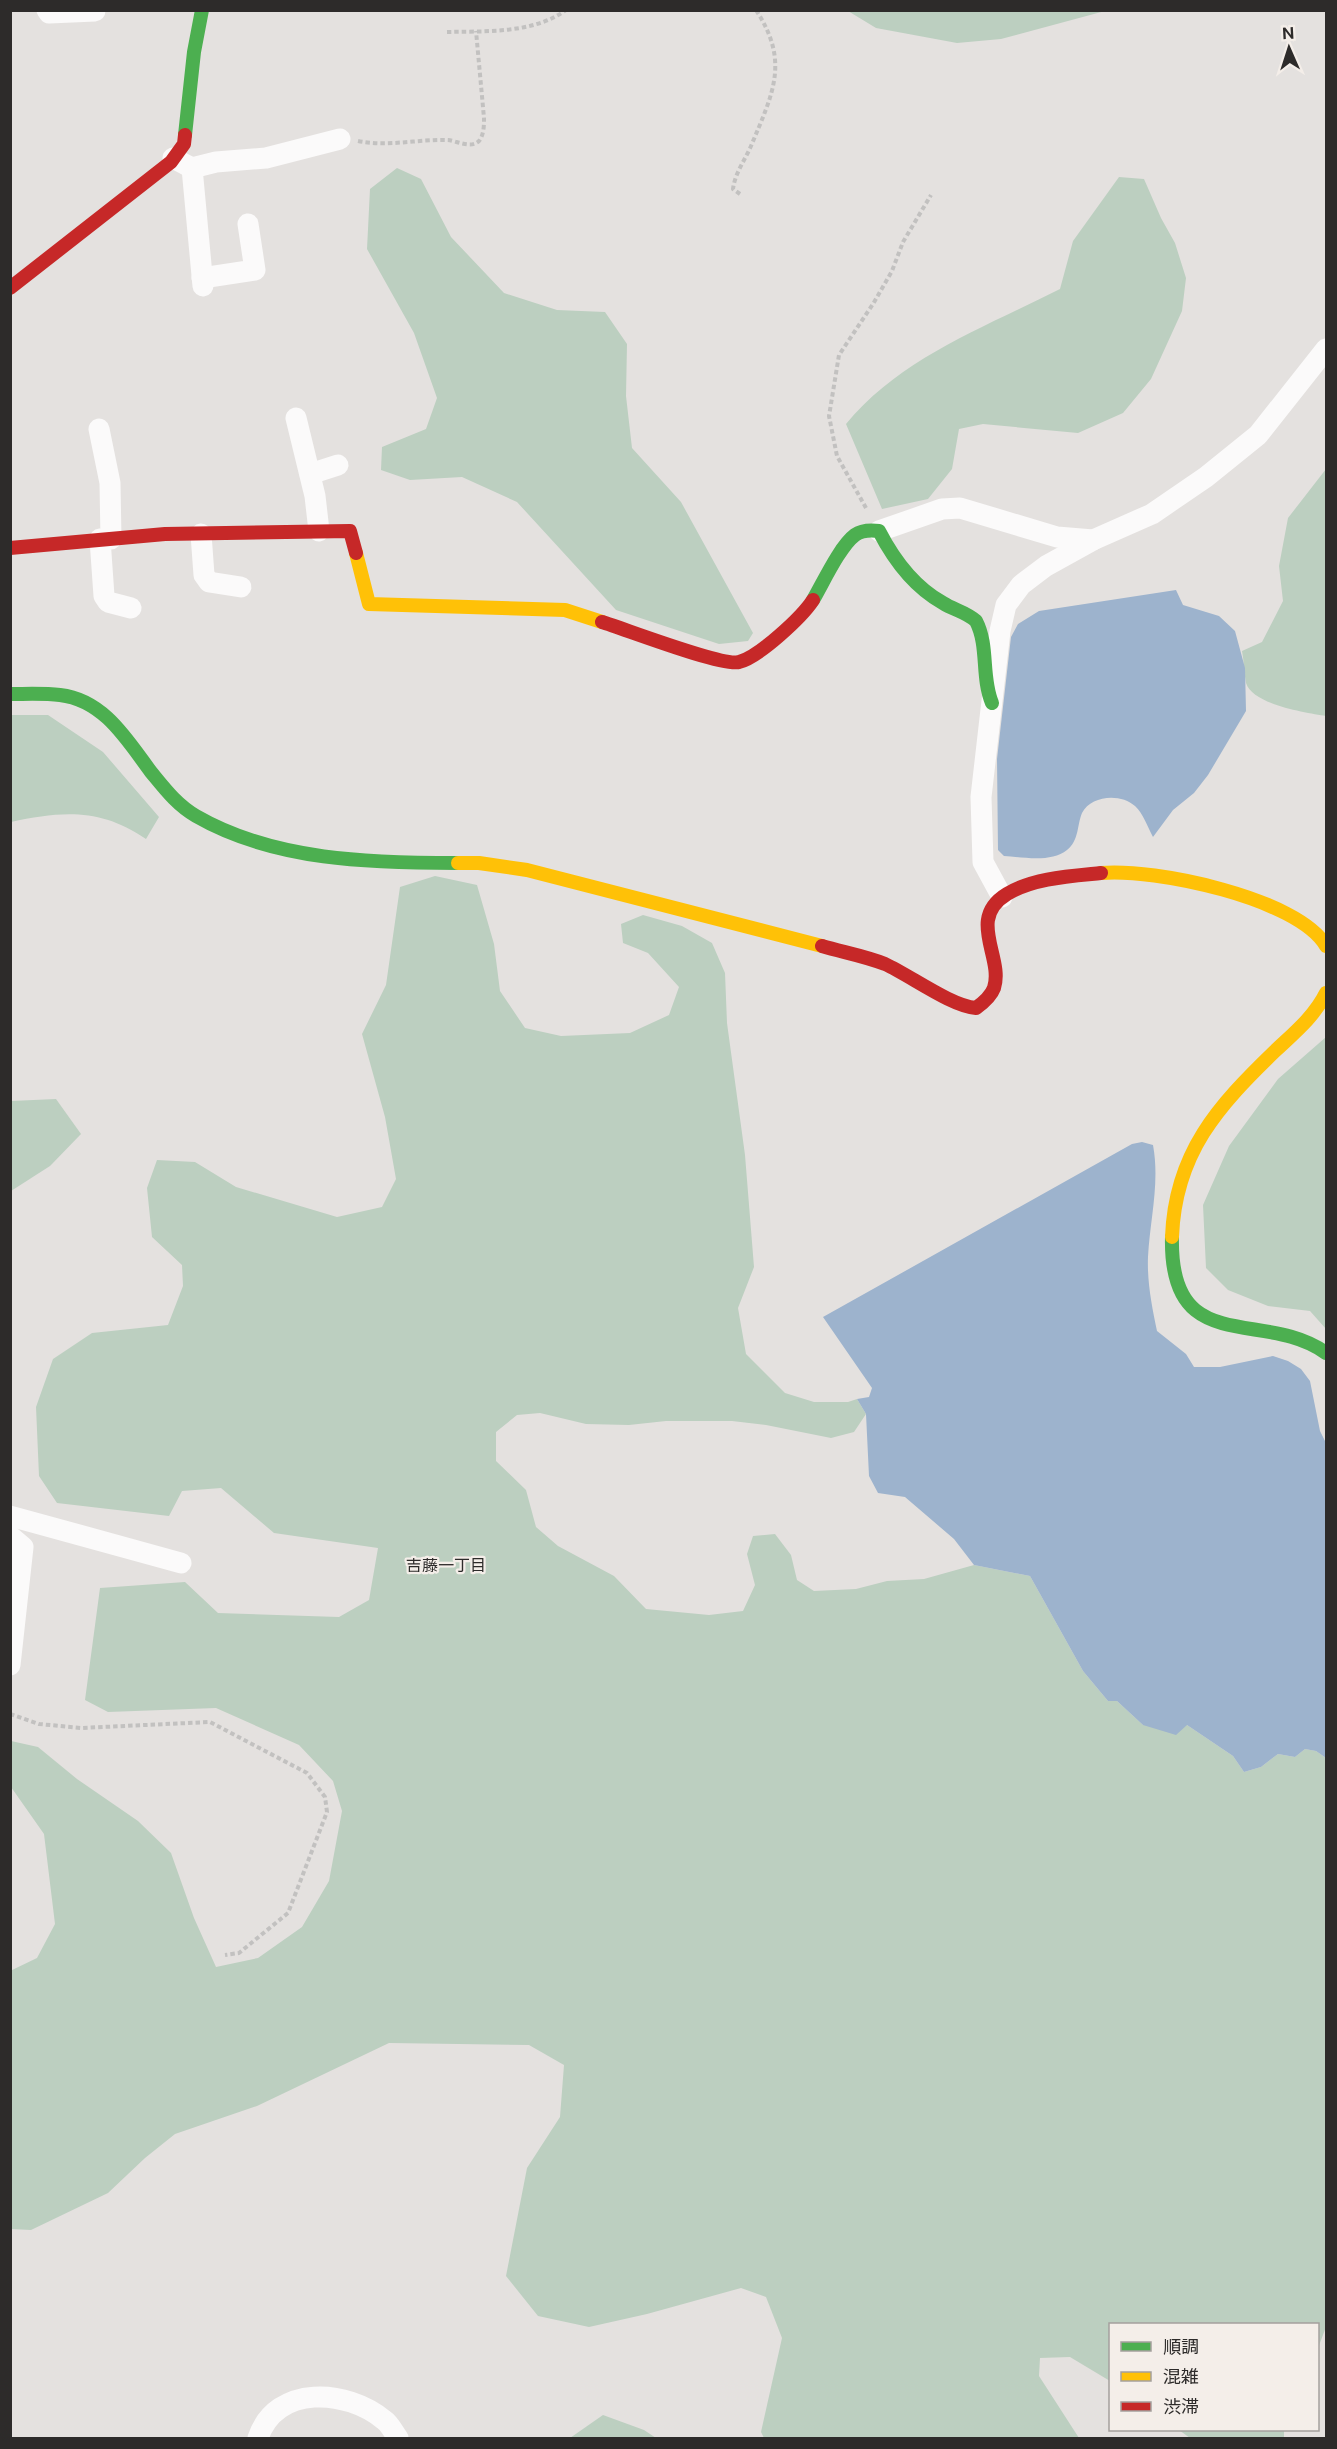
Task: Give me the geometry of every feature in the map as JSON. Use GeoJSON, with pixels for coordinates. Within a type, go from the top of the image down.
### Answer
{"type":"FeatureCollection","features":[{"type":"Feature","properties":{"kind":"street"},"geometry":{"type":"LineString","coordinates":[[46,10],[49,13],[95,11]]}},
{"type":"Feature","properties":{"kind":"street"},"geometry":{"type":"LineString","coordinates":[[202,10],[194,52],[183,163],[202,282],[255,270],[248,224]]}},
{"type":"Feature","properties":{"kind":"street"},"geometry":{"type":"LineString","coordinates":[[10,288],[183,163],[266,158],[340,139]]}},
{"type":"Feature","properties":{"kind":"street"},"geometry":{"type":"LineString","coordinates":[[1002,897],[983,862],[981,797],[1006,605],[1021,585],[1046,566],[1093,540],[1152,514],[1206,477],[1249,442],[1326,349]]}},
{"type":"Feature","properties":{"kind":"street"},"geometry":{"type":"LineString","coordinates":[[296,418],[310,474],[320,531]]}},
{"type":"Feature","properties":{"kind":"street"},"geometry":{"type":"LineString","coordinates":[[99,429],[110,483],[105,539],[104,596],[108,602],[131,608]]}},
{"type":"Feature","properties":{"kind":"street"},"geometry":{"type":"LineString","coordinates":[[310,474],[338,465]]}},
{"type":"Feature","properties":{"kind":"street"},"geometry":{"type":"LineString","coordinates":[[10,548],[105,539],[201,534],[350,531],[369,604],[565,610],[717,659],[738,663],[759,651],[808,606],[846,545],[856,534],[869,530],[879,531],[942,509],[960,508],[1057,537],[1093,540]]}},
{"type":"Feature","properties":{"kind":"street"},"geometry":{"type":"LineString","coordinates":[[879,531],[891,556],[912,581],[975,621],[980,633],[986,692],[992,703]]}},
{"type":"Feature","properties":{"kind":"street"},"geometry":{"type":"LineString","coordinates":[[201,534],[204,575],[209,582],[241,587]]}},
{"type":"Feature","properties":{"kind":"street"},"geometry":{"type":"LineString","coordinates":[[10,694],[62,695],[91,705],[113,721],[172,799],[195,816],[228,832],[276,847],[346,860],[391,863],[479,863],[587,883],[882,963],[921,982],[961,1007],[976,1008],[988,999],[995,985],[986,933],[991,913],[1002,897],[1037,883],[1094,872],[1163,873],[1192,879],[1294,916],[1311,927],[1326,946]]}},
{"type":"Feature","properties":{"kind":"street"},"geometry":{"type":"LineString","coordinates":[[1326,993],[1316,1011],[1220,1106],[1201,1130],[1182,1172],[1171,1238],[1172,1260],[1177,1278],[1196,1310],[1215,1322],[1235,1330],[1299,1335],[1326,1353]]}},
{"type":"Feature","properties":{"kind":"street"},"geometry":{"type":"LineString","coordinates":[[10,1516],[181,1563]]}},
{"type":"Feature","properties":{"kind":"street"},"geometry":{"type":"LineString","coordinates":[[10,1536],[23,1547],[10,1665]]}},
{"type":"Feature","properties":{"kind":"street"},"geometry":{"type":"LineString","coordinates":[[258,2439],[275,2412],[291,2403],[311,2397],[336,2396],[385,2420],[398,2439]]}},
{"type":"Feature","properties":{"kind":"path"},"geometry":{"type":"LineString","coordinates":[[447,32],[530,26],[566,10]]}},
{"type":"Feature","properties":{"kind":"path"},"geometry":{"type":"LineString","coordinates":[[740,194],[733,189],[734,180],[751,146],[777,69],[775,48],[756,10]]}},
{"type":"Feature","properties":{"kind":"path"},"geometry":{"type":"LineString","coordinates":[[340,139],[386,144],[446,140],[471,145],[479,141],[484,130],[484,118],[476,31]]}},
{"type":"Feature","properties":{"kind":"path"},"geometry":{"type":"LineString","coordinates":[[879,531],[837,456],[829,416],[839,356],[892,271],[903,242],[931,195]]}},
{"type":"Feature","properties":{"kind":"path"},"geometry":{"type":"LineString","coordinates":[[10,1714],[39,1724],[81,1728],[210,1722],[307,1773],[325,1797],[327,1812],[295,1898],[281,1921],[239,1953],[225,1955]]}},
{"type":"Feature","properties":{"kind":"green space"},"geometry":{"type":"Polygon","coordinates":[[[848,11],[1105,11],[1001,39],[957,43],[876,28],[848,11]]]}},
{"type":"Feature","properties":{"kind":"green space"},"geometry":{"type":"Polygon","coordinates":[[[397,168],[421,179],[451,237],[504,293],[557,310],[605,312],[627,344],[626,396],[632,448],[681,502],[753,633],[748,641],[719,644],[616,610],[517,502],[462,477],[410,480],[381,470],[382,447],[426,429],[437,398],[414,333],[367,249],[370,189],[397,168]]]}},
{"type":"Feature","properties":{"kind":"green space"},"geometry":{"type":"Polygon","coordinates":[[[1119,177],[1144,179],[1175,243],[1186,278],[1182,311],[1151,379],[1123,413],[1078,433],[983,424],[959,429],[952,469],[928,499],[882,509],[846,424],[892,380],[918,362],[974,331],[1060,289],[1073,241],[1119,177]]]}},
{"type":"Feature","properties":{"kind":"green space"},"geometry":{"type":"Polygon","coordinates":[[[1326,469],[1326,716],[1282,707],[1251,691],[1246,683],[1242,651],[1262,642],[1283,601],[1279,566],[1288,518],[1326,469]]]}},
{"type":"Feature","properties":{"kind":"green space"},"geometry":{"type":"Polygon","coordinates":[[[11,715],[48,715],[103,752],[159,817],[146,839],[129,829],[97,817],[64,814],[11,822],[11,715]]]}},
{"type":"Feature","properties":{"kind":"green space"},"geometry":{"type":"Polygon","coordinates":[[[435,876],[477,885],[494,944],[500,991],[525,1028],[561,1036],[630,1033],[669,1015],[679,987],[648,953],[623,943],[621,924],[643,915],[682,926],[712,943],[725,973],[727,1023],[745,1155],[754,1267],[738,1308],[746,1354],[785,1393],[814,1402],[848,1402],[857,1399],[866,1414],[854,1432],[831,1438],[766,1425],[732,1421],[666,1421],[629,1425],[586,1424],[540,1413],[517,1415],[496,1432],[496,1461],[526,1490],[536,1527],[558,1546],[614,1576],[646,1609],[709,1615],[743,1611],[755,1585],[747,1554],[753,1536],[775,1534],[791,1555],[797,1580],[814,1591],[856,1589],[887,1581],[924,1579],[974,1565],[1030,1576],[1083,1671],[1108,1701],[1117,1701],[1143,1725],[1187,1725],[1233,1756],[1244,1772],[1261,1767],[1278,1754],[1295,1757],[1305,1749],[1316,1751],[1326,1758],[1326,2327],[1319,2345],[1319,2323],[1109,2323],[1109,2380],[1070,2357],[1040,2358],[1039,2376],[1079,2438],[764,2438],[761,2432],[782,2338],[766,2297],[741,2288],[647,2314],[589,2327],[538,2316],[506,2276],[527,2168],[560,2117],[564,2065],[529,2045],[389,2043],[257,2106],[175,2134],[145,2158],[108,2193],[31,2230],[11,2229],[10,1971],[37,1958],[55,1924],[44,1834],[11,1787],[11,1741],[38,1747],[77,1779],[138,1821],[171,1853],[194,1918],[216,1967],[258,1958],[302,1927],[329,1881],[342,1811],[333,1781],[299,1745],[216,1708],[108,1712],[85,1700],[100,1588],[185,1582],[218,1613],[339,1617],[369,1600],[378,1548],[274,1533],[221,1488],[182,1491],[169,1516],[57,1503],[39,1476],[36,1407],[53,1359],[92,1333],[168,1325],[183,1286],[182,1265],[152,1237],[147,1188],[157,1160],[195,1162],[236,1187],[337,1217],[382,1207],[396,1179],[385,1117],[362,1034],[386,985],[400,887],[435,876]]]}},
{"type":"Feature","properties":{"kind":"green space"},"geometry":{"type":"Polygon","coordinates":[[[1326,1037],[1326,1329],[1310,1311],[1268,1306],[1228,1290],[1206,1268],[1203,1205],[1229,1146],[1278,1079],[1326,1037]]]}},
{"type":"Feature","properties":{"kind":"green space"},"geometry":{"type":"Polygon","coordinates":[[[56,1099],[81,1134],[50,1166],[11,1191],[11,1101],[56,1099]]]}},
{"type":"Feature","properties":{"kind":"green space"},"geometry":{"type":"Polygon","coordinates":[[[603,2415],[644,2430],[656,2438],[570,2438],[603,2415]]]}},
{"type":"Feature","properties":{"kind":"green space"},"geometry":{"type":"Polygon","coordinates":[[[1180,2431],[1284,2431],[1284,2438],[1190,2438],[1180,2431]]]}},
{"type":"Feature","properties":{"kind":"water"},"geometry":{"type":"Polygon","coordinates":[[[1176,590],[1183,605],[1219,616],[1235,631],[1245,668],[1246,711],[1208,775],[1194,793],[1173,810],[1153,837],[1135,806],[1122,799],[1099,799],[1092,802],[1082,813],[1074,842],[1067,850],[1045,858],[1004,856],[998,850],[997,759],[1011,637],[1018,624],[1039,611],[1176,590]]]}},
{"type":"Feature","properties":{"kind":"water"},"geometry":{"type":"Polygon","coordinates":[[[1142,1142],[1153,1145],[1155,1159],[1155,1187],[1148,1266],[1150,1294],[1157,1331],[1186,1354],[1194,1367],[1220,1367],[1273,1356],[1301,1369],[1310,1381],[1320,1431],[1326,1443],[1326,1758],[1316,1751],[1305,1749],[1295,1757],[1278,1754],[1261,1767],[1244,1772],[1233,1756],[1187,1725],[1176,1735],[1143,1725],[1117,1701],[1108,1701],[1083,1671],[1030,1576],[974,1565],[954,1539],[905,1497],[878,1493],[869,1476],[866,1414],[857,1399],[869,1397],[872,1388],[823,1317],[1132,1144],[1142,1142]]]}},
{"type":"Feature","properties":{"kind":"traffic: fast"},"geometry":{"type":"LineString","coordinates":[[185,135],[194,52],[202,10]]}},
{"type":"Feature","properties":{"kind":"traffic: fast"},"geometry":{"type":"LineString","coordinates":[[813,600],[849,540],[861,532],[879,531],[891,552],[914,581],[933,597],[976,621],[982,641],[992,703]]}},
{"type":"Feature","properties":{"kind":"traffic: fast"},"geometry":{"type":"LineString","coordinates":[[10,694],[60,695],[76,698],[102,713],[113,723],[177,802],[189,812],[226,831],[290,851],[324,856],[391,862],[458,863]]}},
{"type":"Feature","properties":{"kind":"traffic: fast"},"geometry":{"type":"LineString","coordinates":[[1172,1237],[1175,1275],[1186,1300],[1203,1315],[1225,1324],[1301,1340],[1326,1353]]}},
{"type":"Feature","properties":{"kind":"traffic: slow"},"geometry":{"type":"LineString","coordinates":[[356,553],[369,604],[565,610],[602,622]]}},
{"type":"Feature","properties":{"kind":"traffic: slow"},"geometry":{"type":"LineString","coordinates":[[458,863],[479,863],[527,870],[822,946]]}},
{"type":"Feature","properties":{"kind":"traffic: slow"},"geometry":{"type":"LineString","coordinates":[[1101,873],[1125,873],[1188,881],[1256,900],[1286,914],[1310,929],[1326,946]]}},
{"type":"Feature","properties":{"kind":"traffic: slow"},"geometry":{"type":"LineString","coordinates":[[1172,1237],[1181,1180],[1203,1133],[1235,1091],[1310,1017],[1326,993]]}},
{"type":"Feature","properties":{"kind":"traffic: jam"},"geometry":{"type":"LineString","coordinates":[[10,288],[171,162],[184,144],[185,135]]}},
{"type":"Feature","properties":{"kind":"traffic: jam"},"geometry":{"type":"LineString","coordinates":[[10,548],[165,534],[350,531],[356,553]]}},
{"type":"Feature","properties":{"kind":"traffic: jam"},"geometry":{"type":"LineString","coordinates":[[602,622],[714,659],[739,662],[757,653],[779,636],[813,600]]}},
{"type":"Feature","properties":{"kind":"traffic: jam"},"geometry":{"type":"LineString","coordinates":[[822,946],[885,964],[955,1002],[976,1008],[994,988],[996,976],[988,927],[989,915],[995,904],[1007,894],[1028,884],[1101,873]]}},
{"type":"Feature","properties":{"kind":"district","name":"吉藤一丁目"},"geometry":{"type":"Point","coordinates":[446,1565]}}]}
